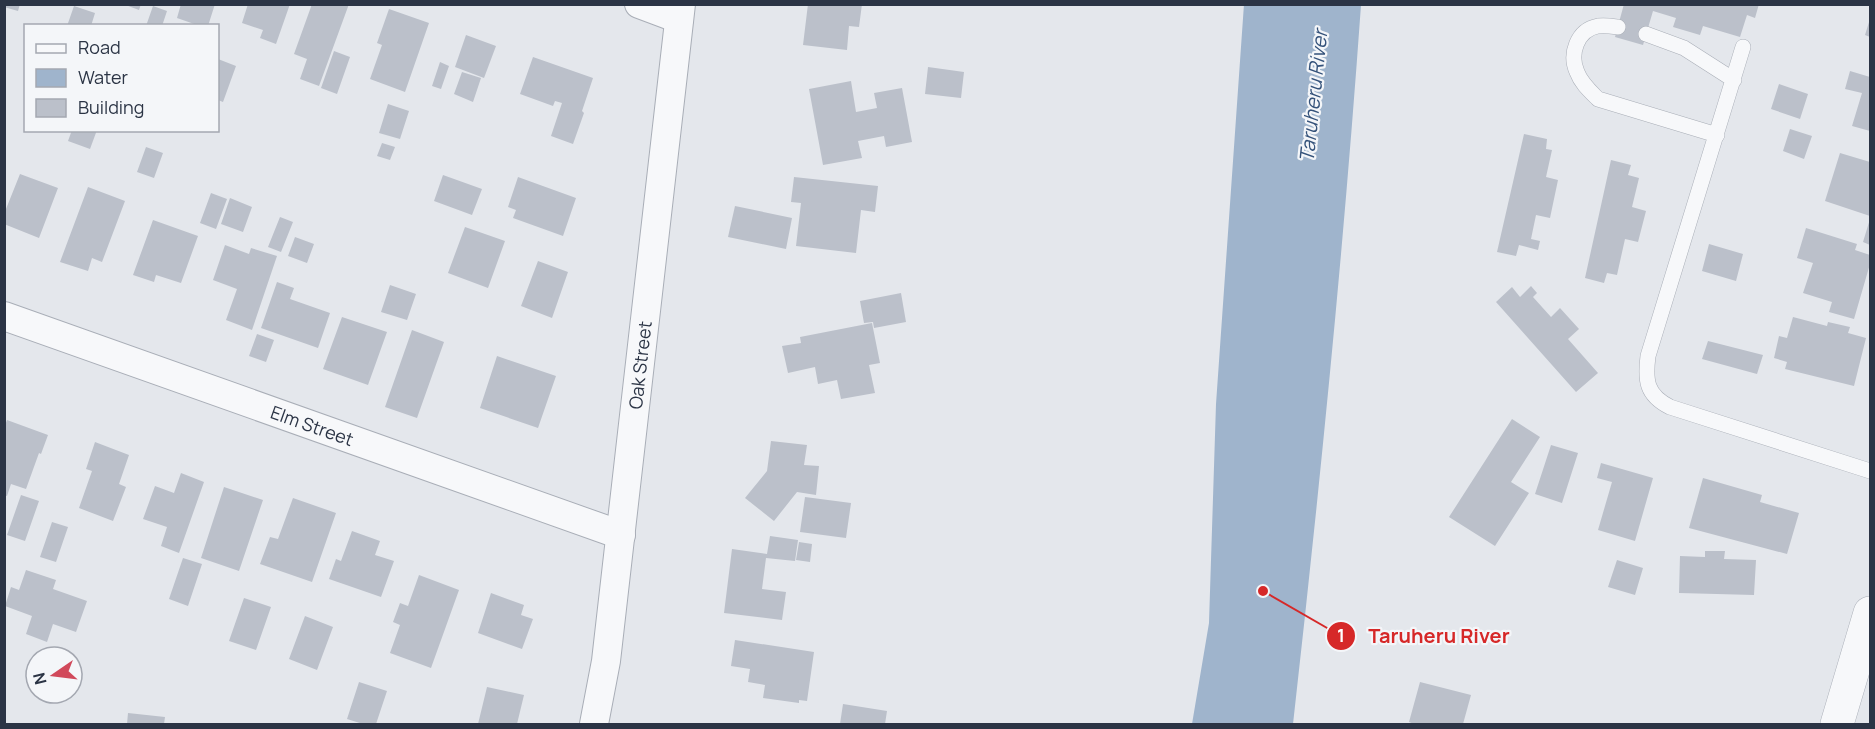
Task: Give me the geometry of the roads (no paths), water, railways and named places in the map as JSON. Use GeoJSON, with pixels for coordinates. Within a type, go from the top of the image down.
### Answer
{"type":"FeatureCollection","features":[{"type":"Feature","properties":{"kind":"street"},"geometry":{"type":"LineString","coordinates":[[639,4],[680,12]]}},
{"type":"Feature","properties":{"kind":"street","name":"Oak Street"},"geometry":{"type":"LineString","coordinates":[[594,724],[606,661],[680,12]]}},
{"type":"Feature","properties":{"kind":"street","name":"Elm Street"},"geometry":{"type":"LineString","coordinates":[[4,316],[621,535]]}},
{"type":"Feature","properties":{"kind":"street"},"geometry":{"type":"LineString","coordinates":[[1837,724],[1870,614]]}},
{"type":"Feature","properties":{"kind":"lane"},"geometry":{"type":"LineString","coordinates":[[1618,27],[1606,25],[1591,28],[1579,38],[1575,46],[1574,65],[1589,90],[1598,99],[1717,135]]}},
{"type":"Feature","properties":{"kind":"lane"},"geometry":{"type":"LineString","coordinates":[[1646,34],[1684,48],[1734,80]]}},
{"type":"Feature","properties":{"kind":"lane"},"geometry":{"type":"LineString","coordinates":[[1743,48],[1648,356],[1648,387],[1657,399],[1670,408],[1870,471]]}},
{"type":"Feature","properties":{"kind":"water"},"geometry":{"type":"Polygon","coordinates":[[[1244,4],[1361,5],[1331,365],[1293,724],[1192,724],[1209,623],[1216,404],[1244,4]]]}},
{"type":"Feature","properties":{"kind":"place","name":"Taruheru River"},"geometry":{"type":"Point","coordinates":[1263,591]}}]}
